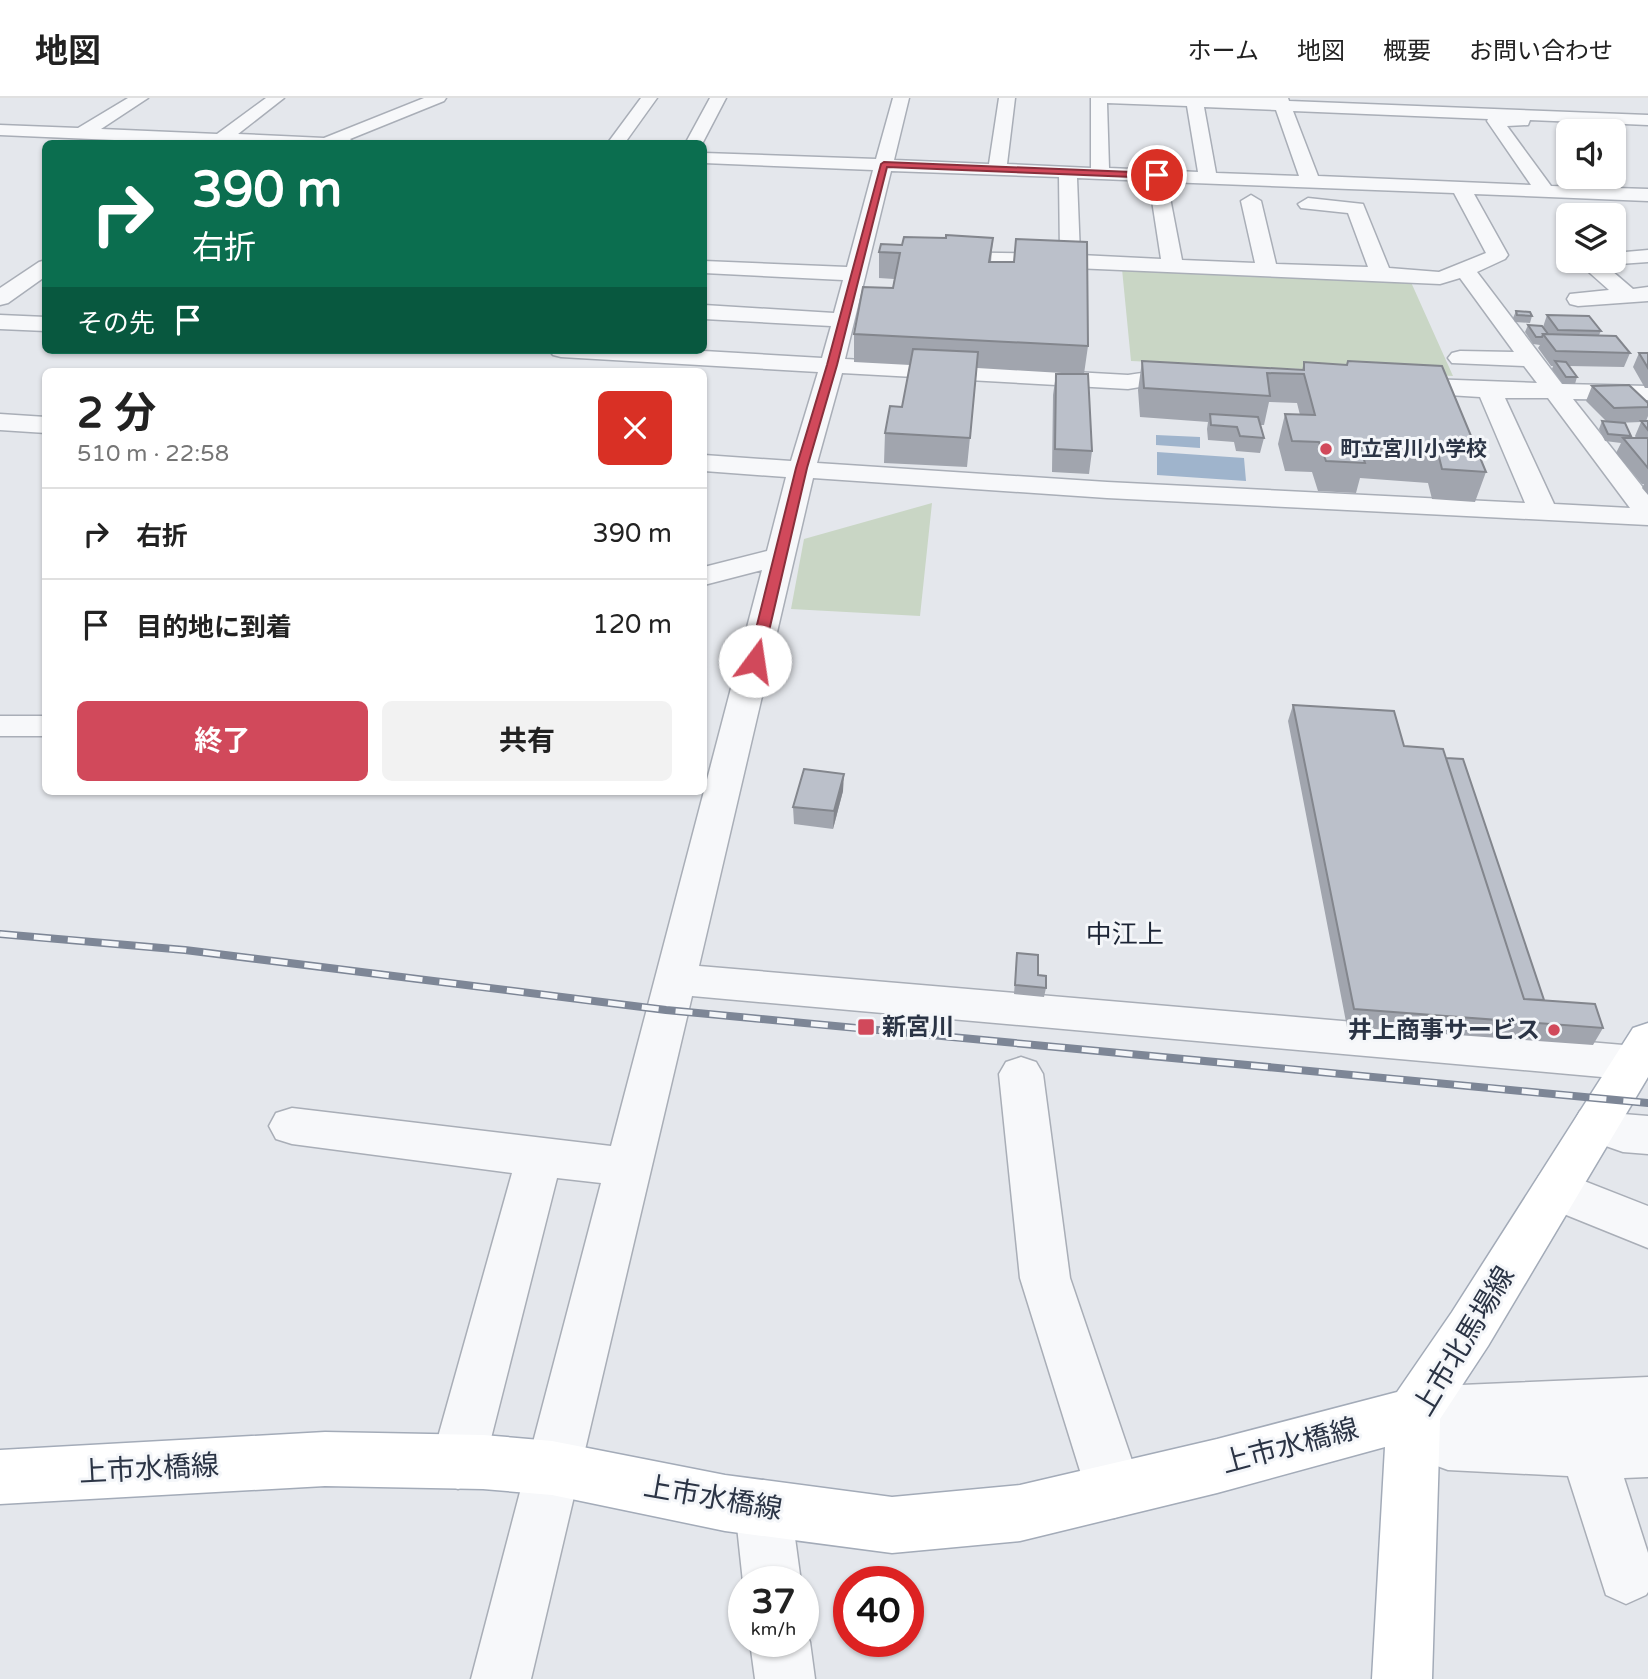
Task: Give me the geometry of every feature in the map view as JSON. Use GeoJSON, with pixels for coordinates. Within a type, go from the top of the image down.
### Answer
{"type":"FeatureCollection","features":[{"type":"Feature","properties":{"kind":"main road","name":"上市北馬場線"},"geometry":{"type":"LineString","coordinates":[[1402,1679],[1414,1413],[1642,1052]]}},
{"type":"Feature","properties":{"kind":"main road","name":"上市水橋線"},"geometry":{"type":"LineString","coordinates":[[0,1477],[325,1459],[458,1462],[552,1468],[763,1508],[892,1525],[1020,1513],[1414,1413]]}},
{"type":"Feature","properties":{"kind":"street"},"geometry":{"type":"LineString","coordinates":[[82,133],[140,98]]}},
{"type":"Feature","properties":{"kind":"street"},"geometry":{"type":"LineString","coordinates":[[218,140],[276,98]]}},
{"type":"Feature","properties":{"kind":"street"},"geometry":{"type":"LineString","coordinates":[[333,140],[438,98]]}},
{"type":"Feature","properties":{"kind":"street"},"geometry":{"type":"LineString","coordinates":[[618,140],[649,98]]}},
{"type":"Feature","properties":{"kind":"street"},"geometry":{"type":"LineString","coordinates":[[695,140],[718,98]]}},
{"type":"Feature","properties":{"kind":"street"},"geometry":{"type":"LineString","coordinates":[[501,1679],[802,468],[842,320],[867,260],[884,164],[901,98]]}},
{"type":"Feature","properties":{"kind":"street"},"geometry":{"type":"LineString","coordinates":[[997,169],[1007,98]]}},
{"type":"Feature","properties":{"kind":"street"},"geometry":{"type":"LineString","coordinates":[[1100,172],[1100,98],[1282,102],[1556,125]]}},
{"type":"Feature","properties":{"kind":"street"},"geometry":{"type":"LineString","coordinates":[[1195,99],[1208,178]]}},
{"type":"Feature","properties":{"kind":"street"},"geometry":{"type":"LineString","coordinates":[[1068,174],[1100,172],[1246,188],[1330,187],[1320,182],[1282,102]]}},
{"type":"Feature","properties":{"kind":"street"},"geometry":{"type":"LineString","coordinates":[[1626,121],[1648,120]]}},
{"type":"Feature","properties":{"kind":"street"},"geometry":{"type":"LineString","coordinates":[[1545,191],[1495,121],[1556,125]]}},
{"type":"Feature","properties":{"kind":"street"},"geometry":{"type":"LineString","coordinates":[[0,130],[200,140]]}},
{"type":"Feature","properties":{"kind":"street"},"geometry":{"type":"LineString","coordinates":[[707,158],[1208,178],[1246,188],[1284,203],[1356,208],[1381,274]]}},
{"type":"Feature","properties":{"kind":"street"},"geometry":{"type":"LineString","coordinates":[[1068,174],[1070,261]]}},
{"type":"Feature","properties":{"kind":"street"},"geometry":{"type":"LineString","coordinates":[[1158,178],[1172,265]]}},
{"type":"Feature","properties":{"kind":"street"},"geometry":{"type":"LineString","coordinates":[[1320,182],[1632,194],[1648,206]]}},
{"type":"Feature","properties":{"kind":"street"},"geometry":{"type":"LineString","coordinates":[[1246,188],[1267,270]]}},
{"type":"Feature","properties":{"kind":"street"},"geometry":{"type":"LineString","coordinates":[[913,255],[1440,278],[1498,256],[1461,188]]}},
{"type":"Feature","properties":{"kind":"street"},"geometry":{"type":"LineString","coordinates":[[1626,258],[1648,256]]}},
{"type":"Feature","properties":{"kind":"street"},"geometry":{"type":"LineString","coordinates":[[707,267],[867,260]]}},
{"type":"Feature","properties":{"kind":"street"},"geometry":{"type":"LineString","coordinates":[[0,298],[42,268]]}},
{"type":"Feature","properties":{"kind":"street"},"geometry":{"type":"LineString","coordinates":[[1465,270],[1622,481],[1648,510]]}},
{"type":"Feature","properties":{"kind":"street"},"geometry":{"type":"LineString","coordinates":[[1605,273],[1637,295]]}},
{"type":"Feature","properties":{"kind":"street"},"geometry":{"type":"LineString","coordinates":[[1578,299],[1637,295]]}},
{"type":"Feature","properties":{"kind":"street"},"geometry":{"type":"LineString","coordinates":[[707,312],[842,320]]}},
{"type":"Feature","properties":{"kind":"street"},"geometry":{"type":"LineString","coordinates":[[0,322],[42,324]]}},
{"type":"Feature","properties":{"kind":"street"},"geometry":{"type":"LineString","coordinates":[[665,354],[1128,382],[1152,378],[1219,381]]}},
{"type":"Feature","properties":{"kind":"street"},"geometry":{"type":"LineString","coordinates":[[1460,358],[1531,359]]}},
{"type":"Feature","properties":{"kind":"street"},"geometry":{"type":"LineString","coordinates":[[1379,384],[1489,390],[1648,393]]}},
{"type":"Feature","properties":{"kind":"street"},"geometry":{"type":"LineString","coordinates":[[1489,390],[1543,512]]}},
{"type":"Feature","properties":{"kind":"street"},"geometry":{"type":"LineString","coordinates":[[0,422],[42,425]]}},
{"type":"Feature","properties":{"kind":"street"},"geometry":{"type":"LineString","coordinates":[[707,463],[1094,489],[1648,517]]}},
{"type":"Feature","properties":{"kind":"street"},"geometry":{"type":"LineString","coordinates":[[707,575],[782,555]]}},
{"type":"Feature","properties":{"kind":"street"},"geometry":{"type":"LineString","coordinates":[[0,726],[42,726]]}},
{"type":"Feature","properties":{"kind":"street"},"geometry":{"type":"LineString","coordinates":[[675,979],[1642,1052]]}},
{"type":"Feature","properties":{"kind":"street"},"geometry":{"type":"LineString","coordinates":[[1021,1074],[1045,1278],[1114,1490]]}},
{"type":"Feature","properties":{"kind":"street"},"geometry":{"type":"LineString","coordinates":[[1596,1124],[1623,1133],[1648,1135]]}},
{"type":"Feature","properties":{"kind":"street"},"geometry":{"type":"LineString","coordinates":[[292,1126],[627,1167]]}},
{"type":"Feature","properties":{"kind":"street"},"geometry":{"type":"LineString","coordinates":[[458,1462],[540,1157]]}},
{"type":"Feature","properties":{"kind":"street"},"geometry":{"type":"LineString","coordinates":[[1556,1190],[1648,1227]]}},
{"type":"Feature","properties":{"kind":"street"},"geometry":{"type":"LineString","coordinates":[[1414,1413],[1646,1427]]}},
{"type":"Feature","properties":{"kind":"street"},"geometry":{"type":"LineString","coordinates":[[1414,1413],[1448,1444],[1588,1450],[1646,1427]]}},
{"type":"Feature","properties":{"kind":"street"},"geometry":{"type":"LineString","coordinates":[[1588,1450],[1626,1575]]}},
{"type":"Feature","properties":{"kind":"street"},"geometry":{"type":"LineString","coordinates":[[763,1508],[770,1566]]}},
{"type":"Feature","properties":{"kind":"street"},"geometry":{"type":"LineString","coordinates":[[781,1657],[785,1679]]}},
{"type":"Feature","properties":{"kind":"green space"},"geometry":{"type":"Polygon","coordinates":[[[1122,269],[1410,280],[1453,376],[1131,361],[1122,269]]]}},
{"type":"Feature","properties":{"kind":"green space"},"geometry":{"type":"Polygon","coordinates":[[[932,503],[920,616],[791,609],[804,539],[932,503]]]}},
{"type":"Feature","properties":{"kind":"water"},"geometry":{"type":"Polygon","coordinates":[[[1156,435],[1200,437],[1200,448],[1156,445],[1156,435]]]}},
{"type":"Feature","properties":{"kind":"water"},"geometry":{"type":"Polygon","coordinates":[[[1157,452],[1244,458],[1246,481],[1157,475],[1157,452]]]}},
{"type":"Feature","properties":{"kind":"building"},"geometry":{"type":"Polygon","coordinates":[[[946,235],[993,238],[989,262],[1014,262],[1016,239],[1087,242],[1088,346],[854,334],[863,287],[893,288],[900,253],[879,252],[881,244],[902,245],[904,237],[946,238],[946,235]]]}},
{"type":"Feature","properties":{"kind":"building"},"geometry":{"type":"Polygon","coordinates":[[[1516,311],[1530,312],[1532,316],[1517,315],[1516,311]]]}},
{"type":"Feature","properties":{"kind":"building"},"geometry":{"type":"Polygon","coordinates":[[[1547,315],[1589,316],[1601,331],[1558,330],[1547,315]]]}},
{"type":"Feature","properties":{"kind":"building"},"geometry":{"type":"Polygon","coordinates":[[[1528,325],[1542,326],[1548,334],[1536,337],[1528,325]]]}},
{"type":"Feature","properties":{"kind":"building"},"geometry":{"type":"Polygon","coordinates":[[[1543,334],[1616,336],[1630,353],[1556,351],[1543,334]]]}},
{"type":"Feature","properties":{"kind":"building"},"geometry":{"type":"Polygon","coordinates":[[[913,349],[978,352],[970,438],[885,433],[890,406],[902,407],[913,349]]]}},
{"type":"Feature","properties":{"kind":"building"},"geometry":{"type":"Polygon","coordinates":[[[1639,353],[1648,353],[1648,368],[1639,353]]]}},
{"type":"Feature","properties":{"kind":"building"},"geometry":{"type":"Polygon","coordinates":[[[1142,361],[1304,370],[1304,362],[1347,365],[1348,361],[1442,366],[1486,472],[1442,469],[1438,453],[1360,447],[1365,463],[1326,461],[1319,442],[1292,441],[1285,414],[1315,415],[1304,374],[1267,373],[1270,396],[1144,388],[1142,361]]]}},
{"type":"Feature","properties":{"kind":"building"},"geometry":{"type":"Polygon","coordinates":[[[1555,361],[1566,362],[1577,377],[1566,377],[1555,361]]]}},
{"type":"Feature","properties":{"kind":"building"},"geometry":{"type":"Polygon","coordinates":[[[1056,374],[1088,374],[1092,451],[1055,449],[1056,374]]]}},
{"type":"Feature","properties":{"kind":"building"},"geometry":{"type":"Polygon","coordinates":[[[1629,385],[1648,403],[1648,407],[1614,408],[1592,386],[1629,385]]]}},
{"type":"Feature","properties":{"kind":"building"},"geometry":{"type":"Polygon","coordinates":[[[1210,414],[1258,417],[1264,438],[1240,436],[1237,427],[1211,425],[1210,414]]]}},
{"type":"Feature","properties":{"kind":"building"},"geometry":{"type":"Polygon","coordinates":[[[1602,421],[1625,423],[1631,436],[1608,434],[1602,421]]]}},
{"type":"Feature","properties":{"kind":"building"},"geometry":{"type":"Polygon","coordinates":[[[1641,421],[1648,421],[1648,430],[1641,421]]]}},
{"type":"Feature","properties":{"kind":"building"},"geometry":{"type":"Polygon","coordinates":[[[1623,438],[1648,438],[1648,468],[1623,438]]]}},
{"type":"Feature","properties":{"kind":"building"},"geometry":{"type":"Polygon","coordinates":[[[1293,705],[1394,711],[1404,746],[1443,749],[1524,999],[1595,1004],[1603,1028],[1354,1009],[1293,705]]]}},
{"type":"Feature","properties":{"kind":"building"},"geometry":{"type":"Polygon","coordinates":[[[1446,758],[1463,759],[1544,1000],[1524,999],[1446,758]]]}},
{"type":"Feature","properties":{"kind":"building"},"geometry":{"type":"Polygon","coordinates":[[[804,769],[844,774],[834,811],[793,807],[804,769]]]}},
{"type":"Feature","properties":{"kind":"building"},"geometry":{"type":"Polygon","coordinates":[[[1017,953],[1038,955],[1038,975],[1046,976],[1046,988],[1015,985],[1017,953]]]}},
{"type":"Feature","properties":{"kind":"railway"},"geometry":{"type":"LineString","coordinates":[[0,934],[185,950],[666,1010],[1648,1103]]}},
{"type":"Feature","properties":{"kind":"place","name":"町立宮川小学校"},"geometry":{"type":"Point","coordinates":[1326,449]}},
{"type":"Feature","properties":{"kind":"place","name":"新宮川"},"geometry":{"type":"Point","coordinates":[866,1027]}},
{"type":"Feature","properties":{"kind":"place","name":"井上商事サービス"},"geometry":{"type":"Point","coordinates":[1554,1030]}},
{"type":"Feature","properties":{"kind":"district","name":"中江上"},"geometry":{"type":"Point","coordinates":[1125,934]}},
{"type":"Feature","properties":{"kind":"route"},"geometry":{"type":"LineString","coordinates":[[755,661],[802,468],[832,365],[884,164],[1157,175]]}}]}
